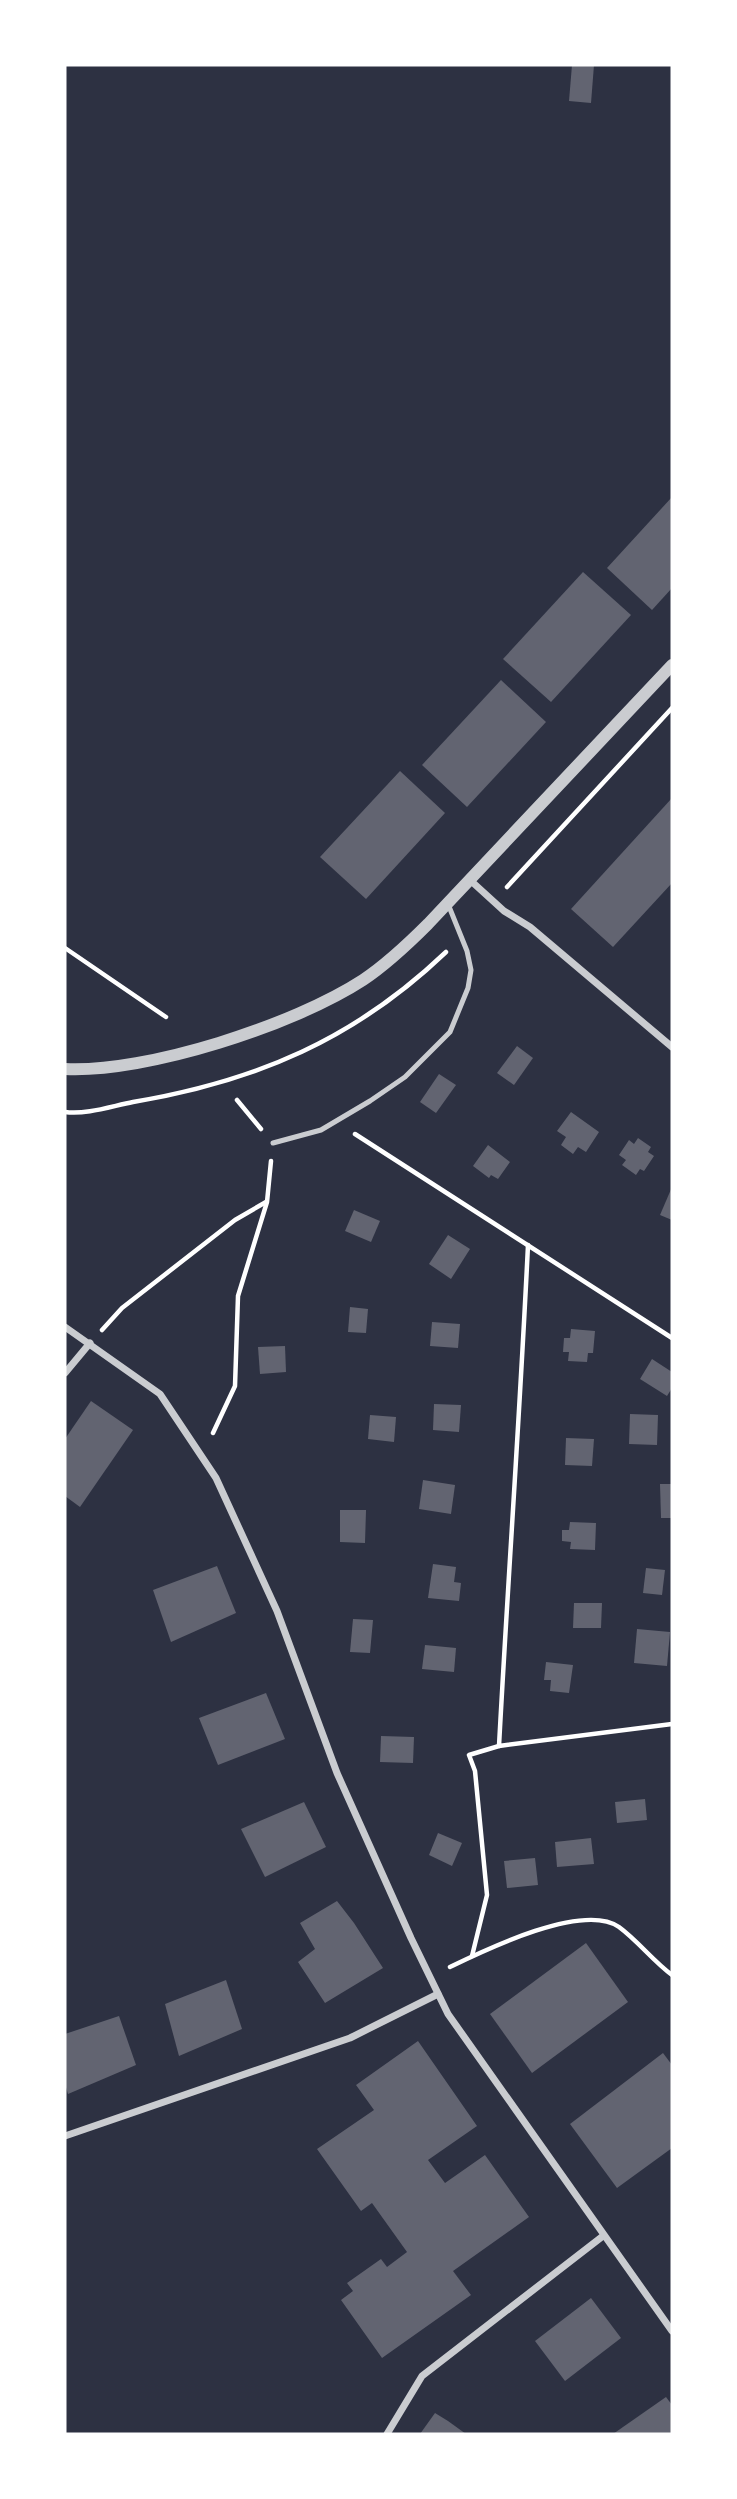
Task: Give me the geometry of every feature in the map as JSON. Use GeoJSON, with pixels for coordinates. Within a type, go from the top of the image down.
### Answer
{"type":"FeatureCollection","features":[{"type":"Feature","properties":{"kind":"street"},"geometry":{"type":"LineString","coordinates":[[65,1069],[80,1070],[147,1061],[218,1042],[272,1025],[324,1003],[365,979],[448,904],[672,665]]}},
{"type":"Feature","properties":{"kind":"street"},"geometry":{"type":"LineString","coordinates":[[470,880],[504,911],[530,927],[672,1047]]}},
{"type":"Feature","properties":{"kind":"street"},"geometry":{"type":"LineString","coordinates":[[65,1327],[160,1394],[216,1478],[277,1611],[337,1773],[448,2014],[672,2332]]}},
{"type":"Feature","properties":{"kind":"street"},"geometry":{"type":"LineString","coordinates":[[65,1373],[90,1343]]}},
{"type":"Feature","properties":{"kind":"street"},"geometry":{"type":"LineString","coordinates":[[65,2136],[350,2038],[438,1994]]}},
{"type":"Feature","properties":{"kind":"street"},"geometry":{"type":"LineString","coordinates":[[387,2434],[422,2376],[603,2236]]}},
{"type":"Feature","properties":{"kind":"lane"},"geometry":{"type":"LineString","coordinates":[[273,1143],[321,1130],[336,1121],[405,1077],[450,1032],[468,988],[471,970],[467,951],[448,904]]}},
{"type":"Feature","properties":{"kind":"path"},"geometry":{"type":"LineString","coordinates":[[65,948],[166,1017]]}},
{"type":"Feature","properties":{"kind":"path"},"geometry":{"type":"LineString","coordinates":[[202,1456],[235,1386],[238,1296],[267,1202],[273,1143],[237,1100]]}},
{"type":"Feature","properties":{"kind":"path"},"geometry":{"type":"LineString","coordinates":[[336,1121],[672,1338]]}},
{"type":"Feature","properties":{"kind":"path"},"geometry":{"type":"LineString","coordinates":[[90,1343],[122,1308],[235,1220],[267,1202]]}},
{"type":"Feature","properties":{"kind":"path"},"geometry":{"type":"LineString","coordinates":[[499,1746],[528,1245]]}},
{"type":"Feature","properties":{"kind":"path"},"geometry":{"type":"LineString","coordinates":[[472,1956],[487,1895],[475,1770],[469,1755],[499,1746],[672,1724]]}},
{"type":"Feature","properties":{"kind":"path"},"geometry":{"type":"LineString","coordinates":[[430,1977],[495,1945],[573,1921],[601,1920],[618,1926],[672,1975]]}},
{"type":"Feature","properties":{"kind":"building"},"geometry":{"type":"Polygon","coordinates":[[[572,65],[594,65],[591,103],[569,101],[572,65]]]}},
{"type":"Feature","properties":{"kind":"building"},"geometry":{"type":"Polygon","coordinates":[[[672,497],[672,588],[652,610],[607,568],[672,497]]]}},
{"type":"Feature","properties":{"kind":"building"},"geometry":{"type":"Polygon","coordinates":[[[583,572],[631,615],[551,702],[503,659],[583,572]]]}},
{"type":"Feature","properties":{"kind":"building"},"geometry":{"type":"Polygon","coordinates":[[[501,680],[546,722],[467,807],[422,765],[501,680]]]}},
{"type":"Feature","properties":{"kind":"building"},"geometry":{"type":"Polygon","coordinates":[[[400,771],[445,813],[366,899],[320,857],[400,771]]]}},
{"type":"Feature","properties":{"kind":"building"},"geometry":{"type":"Polygon","coordinates":[[[672,798],[672,883],[613,947],[571,909],[672,798]]]}},
{"type":"Feature","properties":{"kind":"building"},"geometry":{"type":"Polygon","coordinates":[[[517,1046],[533,1058],[514,1085],[497,1073],[517,1046]]]}},
{"type":"Feature","properties":{"kind":"building"},"geometry":{"type":"Polygon","coordinates":[[[439,1074],[456,1085],[436,1113],[420,1102],[439,1074]]]}},
{"type":"Feature","properties":{"kind":"building"},"geometry":{"type":"Polygon","coordinates":[[[571,1112],[599,1132],[586,1152],[578,1147],[573,1154],[561,1145],[566,1137],[557,1131],[571,1112]]]}},
{"type":"Feature","properties":{"kind":"building"},"geometry":{"type":"Polygon","coordinates":[[[638,1138],[651,1147],[648,1152],[654,1156],[644,1171],[640,1169],[636,1175],[622,1165],[626,1160],[619,1155],[629,1140],[634,1144],[638,1138]]]}},
{"type":"Feature","properties":{"kind":"building"},"geometry":{"type":"Polygon","coordinates":[[[488,1145],[510,1162],[498,1179],[491,1175],[489,1178],[473,1166],[488,1145]]]}},
{"type":"Feature","properties":{"kind":"building"},"geometry":{"type":"Polygon","coordinates":[[[672,1187],[672,1220],[660,1215],[672,1187]]]}},
{"type":"Feature","properties":{"kind":"building"},"geometry":{"type":"Polygon","coordinates":[[[354,1210],[380,1221],[371,1242],[345,1231],[354,1210]]]}},
{"type":"Feature","properties":{"kind":"building"},"geometry":{"type":"Polygon","coordinates":[[[448,1235],[470,1249],[451,1279],[429,1264],[448,1235]]]}},
{"type":"Feature","properties":{"kind":"building"},"geometry":{"type":"Polygon","coordinates":[[[350,1307],[368,1309],[366,1333],[348,1332],[350,1307]]]}},
{"type":"Feature","properties":{"kind":"building"},"geometry":{"type":"Polygon","coordinates":[[[432,1322],[460,1324],[458,1348],[430,1346],[432,1322]]]}},
{"type":"Feature","properties":{"kind":"building"},"geometry":{"type":"Polygon","coordinates":[[[571,1329],[595,1331],[593,1353],[588,1353],[587,1362],[568,1361],[569,1352],[563,1352],[564,1338],[570,1338],[571,1329]]]}},
{"type":"Feature","properties":{"kind":"building"},"geometry":{"type":"Polygon","coordinates":[[[285,1346],[286,1372],[260,1374],[258,1347],[285,1346]]]}},
{"type":"Feature","properties":{"kind":"building"},"geometry":{"type":"Polygon","coordinates":[[[652,1359],[672,1372],[672,1388],[667,1396],[640,1379],[652,1359]]]}},
{"type":"Feature","properties":{"kind":"building"},"geometry":{"type":"Polygon","coordinates":[[[91,1401],[133,1430],[80,1507],[65,1496],[65,1439],[91,1401]]]}},
{"type":"Feature","properties":{"kind":"building"},"geometry":{"type":"Polygon","coordinates":[[[434,1404],[461,1405],[459,1432],[433,1430],[434,1404]]]}},
{"type":"Feature","properties":{"kind":"building"},"geometry":{"type":"Polygon","coordinates":[[[630,1414],[658,1415],[657,1445],[629,1444],[630,1414]]]}},
{"type":"Feature","properties":{"kind":"building"},"geometry":{"type":"Polygon","coordinates":[[[370,1415],[396,1417],[394,1442],[368,1439],[370,1415]]]}},
{"type":"Feature","properties":{"kind":"building"},"geometry":{"type":"Polygon","coordinates":[[[566,1438],[594,1439],[592,1466],[565,1465],[566,1438]]]}},
{"type":"Feature","properties":{"kind":"building"},"geometry":{"type":"Polygon","coordinates":[[[423,1480],[455,1485],[451,1514],[419,1509],[423,1480]]]}},
{"type":"Feature","properties":{"kind":"building"},"geometry":{"type":"Polygon","coordinates":[[[660,1484],[672,1484],[672,1518],[661,1518],[660,1484]]]}},
{"type":"Feature","properties":{"kind":"building"},"geometry":{"type":"Polygon","coordinates":[[[340,1510],[366,1510],[365,1543],[340,1542],[340,1510]]]}},
{"type":"Feature","properties":{"kind":"building"},"geometry":{"type":"Polygon","coordinates":[[[570,1522],[596,1523],[595,1550],[570,1549],[571,1542],[562,1541],[562,1530],[569,1530],[570,1522]]]}},
{"type":"Feature","properties":{"kind":"building"},"geometry":{"type":"Polygon","coordinates":[[[433,1564],[456,1567],[454,1582],[461,1583],[459,1601],[428,1598],[433,1564]]]}},
{"type":"Feature","properties":{"kind":"building"},"geometry":{"type":"Polygon","coordinates":[[[217,1566],[236,1613],[171,1642],[153,1590],[217,1566]]]}},
{"type":"Feature","properties":{"kind":"building"},"geometry":{"type":"Polygon","coordinates":[[[646,1568],[665,1570],[662,1595],[643,1593],[646,1568]]]}},
{"type":"Feature","properties":{"kind":"building"},"geometry":{"type":"Polygon","coordinates":[[[574,1603],[602,1603],[601,1628],[573,1628],[574,1603]]]}},
{"type":"Feature","properties":{"kind":"building"},"geometry":{"type":"Polygon","coordinates":[[[353,1619],[373,1620],[370,1653],[350,1652],[353,1619]]]}},
{"type":"Feature","properties":{"kind":"building"},"geometry":{"type":"Polygon","coordinates":[[[637,1629],[670,1632],[667,1666],[634,1663],[637,1629]]]}},
{"type":"Feature","properties":{"kind":"building"},"geometry":{"type":"Polygon","coordinates":[[[425,1645],[456,1648],[454,1672],[422,1669],[425,1645]]]}},
{"type":"Feature","properties":{"kind":"building"},"geometry":{"type":"Polygon","coordinates":[[[546,1662],[573,1665],[569,1693],[550,1691],[551,1680],[544,1680],[546,1662]]]}},
{"type":"Feature","properties":{"kind":"building"},"geometry":{"type":"Polygon","coordinates":[[[266,1693],[285,1739],[218,1765],[199,1718],[266,1693]]]}},
{"type":"Feature","properties":{"kind":"building"},"geometry":{"type":"Polygon","coordinates":[[[381,1736],[414,1737],[413,1763],[380,1762],[381,1736]]]}},
{"type":"Feature","properties":{"kind":"building"},"geometry":{"type":"Polygon","coordinates":[[[645,1799],[647,1820],[617,1823],[615,1802],[645,1799]]]}},
{"type":"Feature","properties":{"kind":"building"},"geometry":{"type":"Polygon","coordinates":[[[304,1802],[326,1847],[265,1877],[241,1829],[304,1802]]]}},
{"type":"Feature","properties":{"kind":"building"},"geometry":{"type":"Polygon","coordinates":[[[438,1833],[462,1843],[452,1866],[429,1855],[438,1833]]]}},
{"type":"Feature","properties":{"kind":"building"},"geometry":{"type":"Polygon","coordinates":[[[591,1838],[594,1864],[557,1867],[555,1842],[591,1838]]]}},
{"type":"Feature","properties":{"kind":"building"},"geometry":{"type":"Polygon","coordinates":[[[535,1858],[538,1885],[507,1888],[504,1861],[535,1858]]]}},
{"type":"Feature","properties":{"kind":"building"},"geometry":{"type":"Polygon","coordinates":[[[337,1901],[383,1968],[325,2003],[298,1962],[315,1949],[300,1923],[337,1901]]]}},
{"type":"Feature","properties":{"kind":"building"},"geometry":{"type":"Polygon","coordinates":[[[586,1943],[628,2002],[532,2073],[490,2014],[586,1943]]]}},
{"type":"Feature","properties":{"kind":"building"},"geometry":{"type":"Polygon","coordinates":[[[226,1980],[242,2029],[179,2056],[165,2004],[226,1980]]]}},
{"type":"Feature","properties":{"kind":"building"},"geometry":{"type":"Polygon","coordinates":[[[119,2016],[136,2065],[68,2094],[65,2084],[65,2034],[119,2016]]]}},
{"type":"Feature","properties":{"kind":"building"},"geometry":{"type":"Polygon","coordinates":[[[418,2041],[477,2126],[428,2160],[445,2183],[485,2155],[529,2217],[453,2271],[471,2295],[382,2358],[341,2300],[353,2291],[347,2283],[381,2259],[387,2267],[407,2252],[372,2203],[361,2211],[317,2149],[374,2110],[356,2085],[418,2041]]]}},
{"type":"Feature","properties":{"kind":"building"},"geometry":{"type":"Polygon","coordinates":[[[663,2053],[672,2065],[672,2148],[617,2188],[570,2124],[663,2053]]]}},
{"type":"Feature","properties":{"kind":"building"},"geometry":{"type":"Polygon","coordinates":[[[591,2298],[621,2338],[565,2381],[535,2341],[591,2298]]]}},
{"type":"Feature","properties":{"kind":"building"},"geometry":{"type":"Polygon","coordinates":[[[666,2397],[672,2405],[672,2434],[613,2434],[666,2397]]]}},
{"type":"Feature","properties":{"kind":"building"},"geometry":{"type":"Polygon","coordinates":[[[435,2413],[448,2421],[466,2434],[420,2434],[435,2413]]]}}]}
